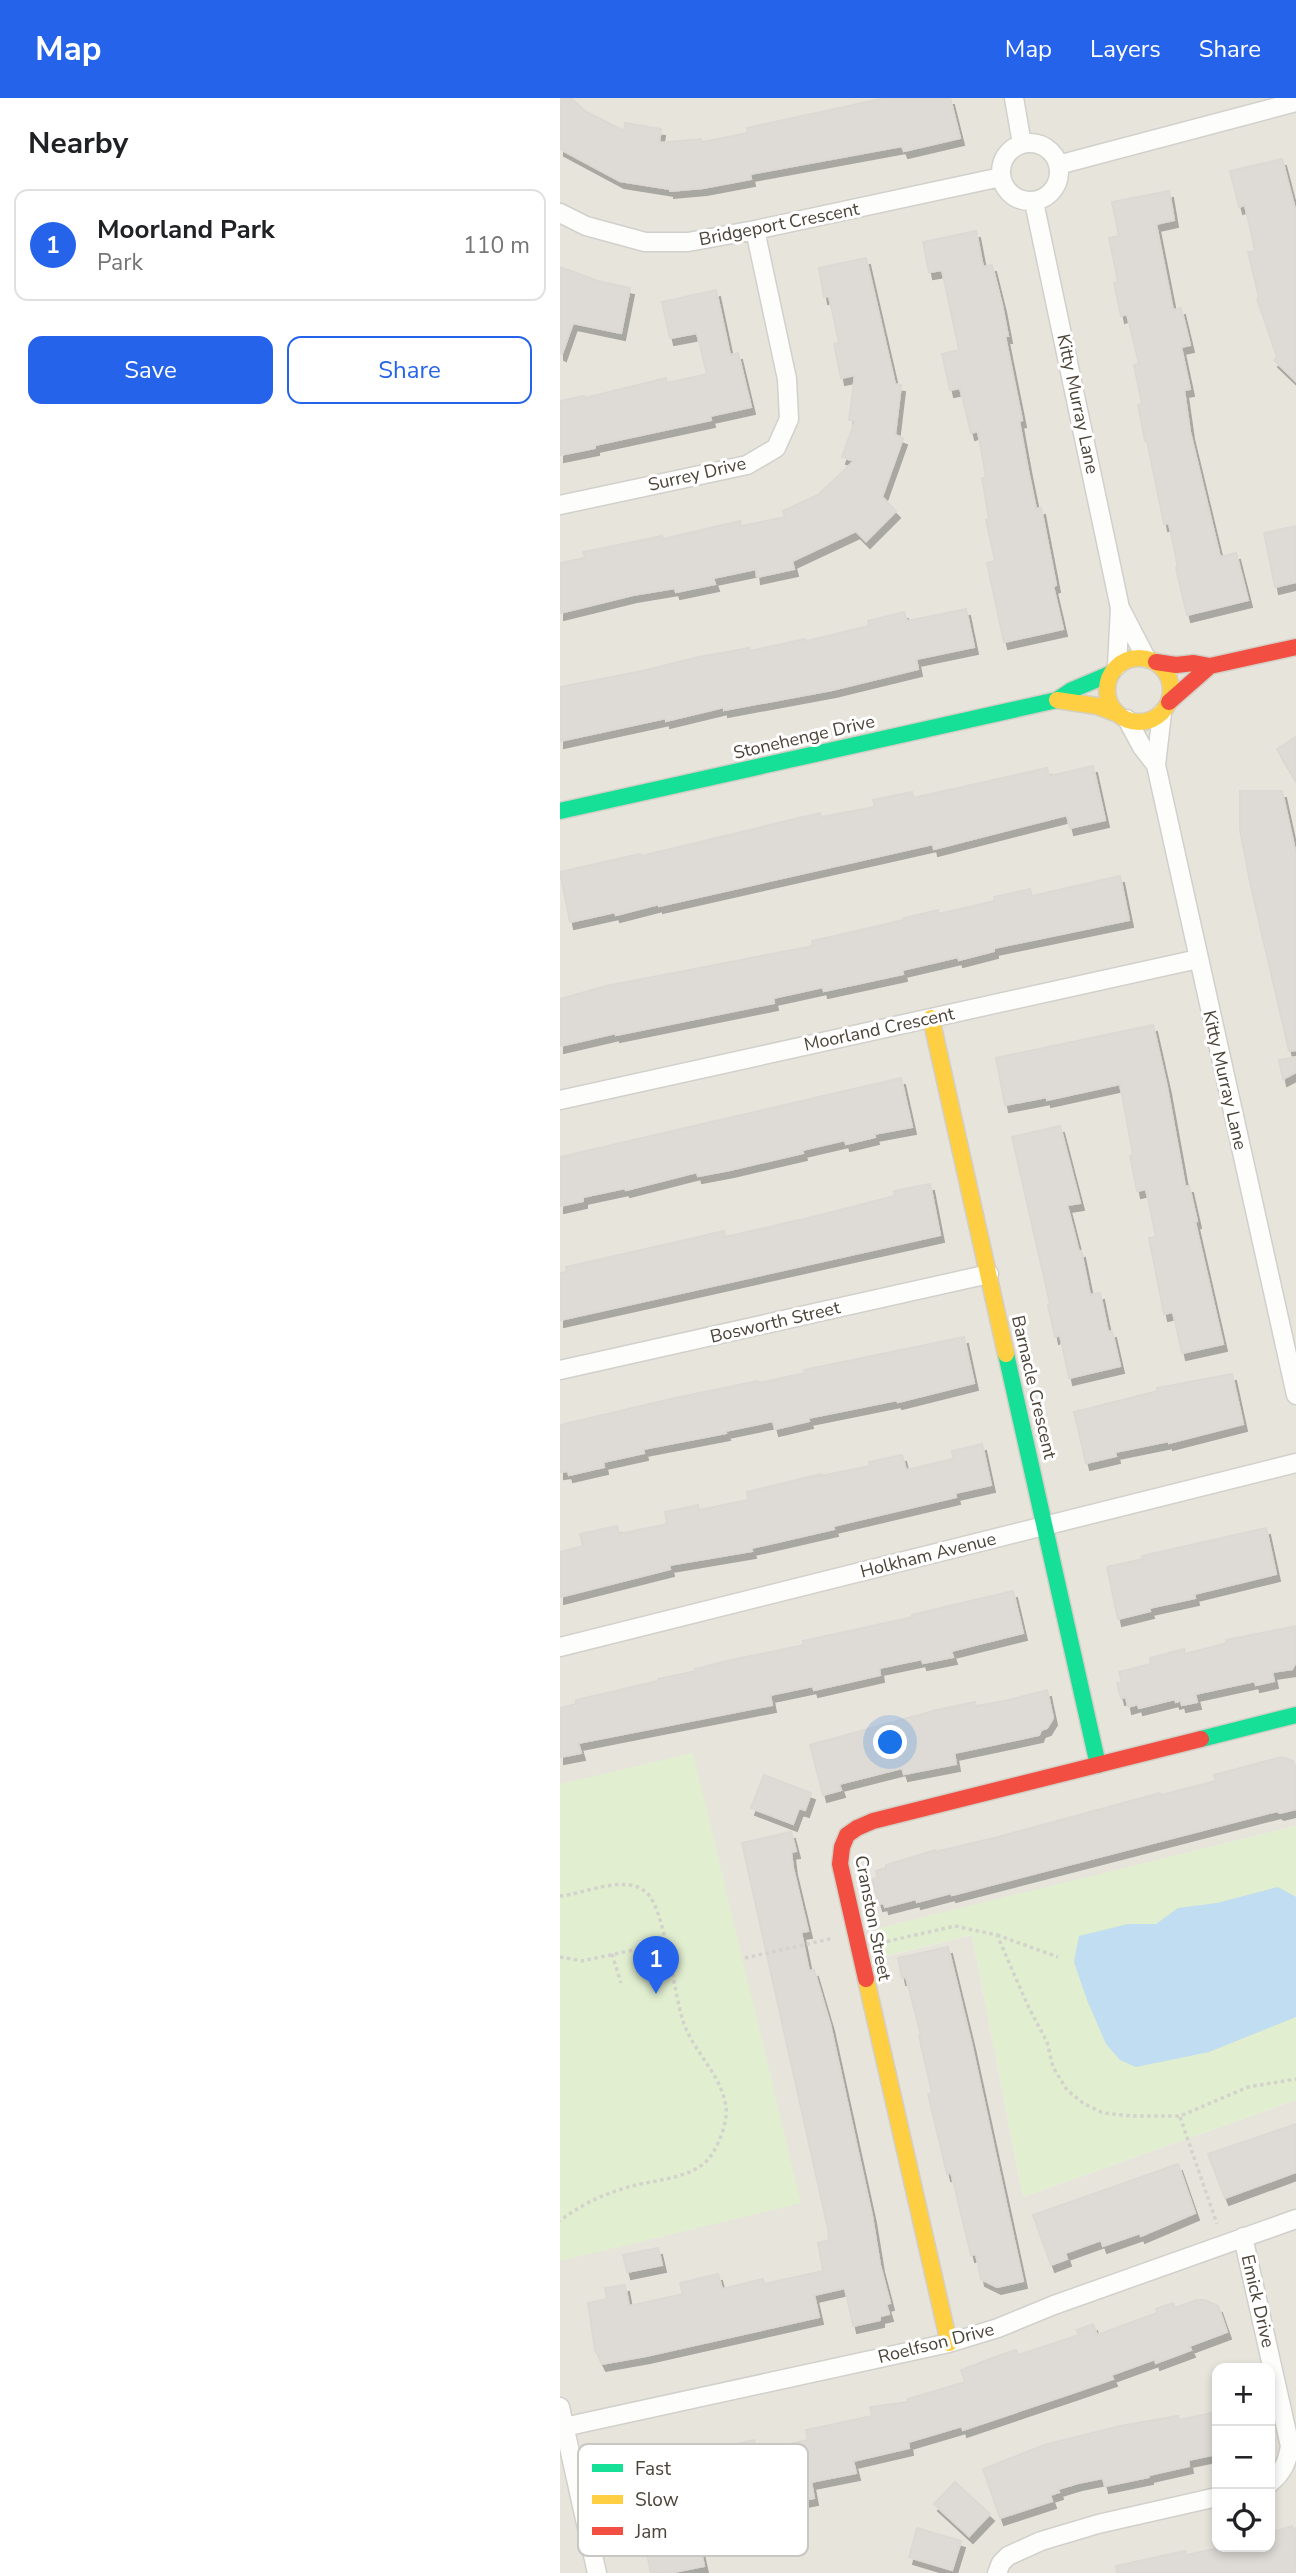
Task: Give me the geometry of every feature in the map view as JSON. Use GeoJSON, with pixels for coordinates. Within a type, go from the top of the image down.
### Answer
{"type":"FeatureCollection","features":[{"type":"Feature","properties":{"kind":"street"},"geometry":{"type":"LineString","coordinates":[[1014,98],[1022,144]]}},
{"type":"Feature","properties":{"kind":"street"},"geometry":{"type":"LineString","coordinates":[[1058,165],[1296,102]]}},
{"type":"Feature","properties":{"kind":"street"},"geometry":{"type":"LineString","coordinates":[[1022,144],[1041,145],[1049,150],[1058,165],[1057,184],[1044,199],[1034,202],[1016,199],[1003,186],[1003,160],[1014,147],[1022,144]]}},
{"type":"Feature","properties":{"kind":"street","name":"Bridgeport Crescent"},"geometry":{"type":"LineString","coordinates":[[560,213],[586,226],[645,242],[688,242],[1001,177]]}},
{"type":"Feature","properties":{"kind":"street","name":"Kitty Murray Lane"},"geometry":{"type":"LineString","coordinates":[[1034,202],[1120,608],[1114,669]]}},
{"type":"Feature","properties":{"kind":"street","name":"Surrey Drive"},"geometry":{"type":"LineString","coordinates":[[560,505],[747,465],[776,448],[789,419],[787,379],[755,230]]}},
{"type":"Feature","properties":{"kind":"street","name":"Kitty Murray Lane"},"geometry":{"type":"LineString","coordinates":[[1120,608],[1151,660]]}},
{"type":"Feature","properties":{"kind":"street"},"geometry":{"type":"LineString","coordinates":[[1210,666],[1200,678],[1183,688],[1166,708],[1145,721],[1122,717],[1112,708],[1107,690],[1114,669],[1136,657],[1176,665],[1195,663],[1210,666],[1296,647]]}},
{"type":"Feature","properties":{"kind":"street"},"geometry":{"type":"LineString","coordinates":[[1151,660],[1169,676],[1171,684],[1166,708]]}},
{"type":"Feature","properties":{"kind":"street","name":"Stonehenge Drive"},"geometry":{"type":"LineString","coordinates":[[560,811],[1057,700],[1114,669]]}},
{"type":"Feature","properties":{"kind":"street","name":"Stonehenge Drive"},"geometry":{"type":"LineString","coordinates":[[1057,700],[1097,706],[1122,717]]}},
{"type":"Feature","properties":{"kind":"street","name":"Kitty Murray Lane"},"geometry":{"type":"LineString","coordinates":[[1166,708],[1156,765],[1293,1367],[1296,1395]]}},
{"type":"Feature","properties":{"kind":"street","name":"Kitty Murray Lane"},"geometry":{"type":"LineString","coordinates":[[1122,717],[1156,765]]}},
{"type":"Feature","properties":{"kind":"street","name":"Moorland Crescent"},"geometry":{"type":"LineString","coordinates":[[560,1100],[1198,959]]}},
{"type":"Feature","properties":{"kind":"street","name":"Barnacle Crescent"},"geometry":{"type":"LineString","coordinates":[[931,1018],[1098,1765]]}},
{"type":"Feature","properties":{"kind":"street","name":"Bosworth Street"},"geometry":{"type":"LineString","coordinates":[[560,1370],[989,1275]]}},
{"type":"Feature","properties":{"kind":"street","name":"Holkham Avenue"},"geometry":{"type":"LineString","coordinates":[[560,1647],[1296,1464]]}},
{"type":"Feature","properties":{"kind":"street","name":"Cranston Street"},"geometry":{"type":"LineString","coordinates":[[949,2343],[840,1864],[840,1849],[845,1836],[856,1826],[1296,1716]]}},
{"type":"Feature","properties":{"kind":"street","name":"Roelfson Drive"},"geometry":{"type":"LineString","coordinates":[[564,2427],[949,2343],[998,2328],[1054,2305],[1296,2219]]}},
{"type":"Feature","properties":{"kind":"street","name":"Emick Drive"},"geometry":{"type":"LineString","coordinates":[[1243,2237],[1290,2446],[1287,2463],[1275,2478]]}},
{"type":"Feature","properties":{"kind":"street"},"geometry":{"type":"LineString","coordinates":[[560,2407],[578,2489]]}},
{"type":"Feature","properties":{"kind":"street"},"geometry":{"type":"LineString","coordinates":[[997,2573],[1008,2556],[1041,2541],[1098,2524],[1212,2498]]}},
{"type":"Feature","properties":{"kind":"path"},"geometry":{"type":"LineString","coordinates":[[560,1896],[629,1884],[647,1892],[654,1903],[666,1942],[684,2024],[716,2076],[726,2108],[721,2136],[710,2159],[684,2175],[632,2186],[602,2196],[560,2221]]}},
{"type":"Feature","properties":{"kind":"path"},"geometry":{"type":"LineString","coordinates":[[874,1945],[955,1926],[997,1936],[1058,1957]]}},
{"type":"Feature","properties":{"kind":"path"},"geometry":{"type":"LineString","coordinates":[[997,1936],[1047,2042],[1053,2067],[1068,2090],[1083,2103],[1103,2113],[1180,2116],[1248,2087],[1296,2079]]}},
{"type":"Feature","properties":{"kind":"path"},"geometry":{"type":"LineString","coordinates":[[745,1958],[834,1938]]}},
{"type":"Feature","properties":{"kind":"path"},"geometry":{"type":"LineString","coordinates":[[560,1957],[582,1961],[666,1942]]}},
{"type":"Feature","properties":{"kind":"path"},"geometry":{"type":"LineString","coordinates":[[612,1954],[621,1983]]}},
{"type":"Feature","properties":{"kind":"path"},"geometry":{"type":"LineString","coordinates":[[1180,2116],[1217,2224]]}},
{"type":"Feature","properties":{"kind":"shaded area"},"geometry":{"type":"Polygon","coordinates":[[[560,98],[1296,98],[1296,1826],[879,1929],[887,1956],[972,1935],[1023,2197],[1296,2100],[1296,2573],[560,2573],[560,98]]]}},
{"type":"Feature","properties":{"kind":"green space"},"geometry":{"type":"Polygon","coordinates":[[[693,1753],[801,2203],[560,2261],[560,1784],[693,1753]]]}},
{"type":"Feature","properties":{"kind":"green space"},"geometry":{"type":"Polygon","coordinates":[[[1296,1826],[1296,2100],[1023,2197],[972,1935],[886,1956],[879,1928],[1296,1826]]]}},
{"type":"Feature","properties":{"kind":"water"},"geometry":{"type":"Polygon","coordinates":[[[1278,1887],[1296,1897],[1296,2017],[1209,2052],[1136,2067],[1120,2060],[1106,2044],[1074,1962],[1079,1936],[1128,1924],[1156,1924],[1178,1908],[1217,1903],[1278,1887]]]}},
{"type":"Feature","properties":{"kind":"building"},"geometry":{"type":"Polygon","coordinates":[[[560,98],[571,98],[585,111],[624,131],[625,123],[661,129],[659,143],[701,139],[702,142],[748,133],[747,128],[885,98],[950,98],[960,138],[904,151],[902,146],[750,174],[751,179],[703,188],[670,191],[620,181],[560,149],[560,98]]]}},
{"type":"Feature","properties":{"kind":"building"},"geometry":{"type":"Polygon","coordinates":[[[1282,159],[1296,213],[1296,381],[1274,360],[1277,357],[1257,299],[1259,298],[1248,252],[1255,251],[1245,205],[1239,207],[1230,171],[1282,159]]]}},
{"type":"Feature","properties":{"kind":"building"},"geometry":{"type":"Polygon","coordinates":[[[1169,191],[1174,220],[1156,224],[1173,310],[1181,308],[1190,345],[1181,347],[1190,389],[1184,390],[1190,432],[1220,557],[1236,553],[1248,600],[1187,615],[1169,523],[1164,524],[1145,441],[1138,405],[1142,404],[1134,365],[1139,364],[1127,314],[1121,316],[1114,283],[1118,282],[1109,238],[1119,236],[1112,202],[1169,191]]]}},
{"type":"Feature","properties":{"kind":"building"},"geometry":{"type":"Polygon","coordinates":[[[976,231],[983,267],[992,265],[1002,305],[1028,470],[1036,509],[1041,508],[1056,585],[1053,586],[1063,629],[1004,642],[987,563],[995,561],[986,520],[989,519],[982,478],[986,478],[978,431],[971,433],[960,388],[950,390],[942,354],[959,350],[942,270],[929,272],[923,242],[976,231]]]}},
{"type":"Feature","properties":{"kind":"building"},"geometry":{"type":"Polygon","coordinates":[[[866,258],[895,384],[901,385],[895,435],[903,438],[882,497],[896,511],[866,541],[856,531],[792,561],[794,569],[757,577],[756,569],[713,578],[715,584],[676,592],[675,588],[633,595],[560,613],[560,563],[585,558],[583,552],[662,536],[663,539],[740,521],[741,526],[785,517],[783,511],[818,495],[854,461],[842,457],[855,421],[849,420],[855,375],[841,378],[834,344],[839,343],[829,296],[824,297],[819,268],[866,258]]]}},
{"type":"Feature","properties":{"kind":"building"},"geometry":{"type":"Polygon","coordinates":[[[560,267],[598,281],[630,288],[621,333],[573,323],[562,354],[560,353],[560,267]]]}},
{"type":"Feature","properties":{"kind":"building"},"geometry":{"type":"Polygon","coordinates":[[[716,290],[730,355],[738,353],[751,407],[710,416],[711,420],[560,455],[560,401],[584,396],[585,398],[666,378],[667,383],[707,374],[697,333],[670,338],[662,302],[716,290]]]}},
{"type":"Feature","properties":{"kind":"building"},"geometry":{"type":"Polygon","coordinates":[[[1296,526],[1296,582],[1275,587],[1264,533],[1296,526]]]}},
{"type":"Feature","properties":{"kind":"building"},"geometry":{"type":"Polygon","coordinates":[[[966,609],[974,647],[916,659],[918,669],[832,690],[724,710],[724,707],[560,741],[560,687],[699,657],[749,648],[750,651],[805,639],[806,641],[869,626],[868,621],[904,612],[907,621],[966,609]]]}},
{"type":"Feature","properties":{"kind":"building"},"geometry":{"type":"Polygon","coordinates":[[[1296,737],[1296,781],[1277,749],[1296,737]]]}},
{"type":"Feature","properties":{"kind":"building"},"geometry":{"type":"Polygon","coordinates":[[[1093,766],[1105,820],[1070,828],[1067,815],[934,849],[933,844],[659,906],[570,922],[560,872],[640,854],[641,856],[820,813],[821,817],[875,807],[873,800],[912,792],[913,798],[1047,768],[1049,776],[1093,766]]]}},
{"type":"Feature","properties":{"kind":"building"},"geometry":{"type":"Polygon","coordinates":[[[1240,791],[1282,791],[1296,855],[1296,1050],[1289,1051],[1251,887],[1240,830],[1240,791]]]}},
{"type":"Feature","properties":{"kind":"building"},"geometry":{"type":"Polygon","coordinates":[[[1120,876],[1129,920],[994,948],[994,951],[959,960],[958,957],[902,970],[903,974],[824,991],[823,987],[773,998],[774,1003],[560,1046],[560,999],[606,986],[813,946],[812,941],[938,910],[938,914],[995,901],[994,897],[1030,889],[1032,896],[1120,876]]]}},
{"type":"Feature","properties":{"kind":"building"},"geometry":{"type":"Polygon","coordinates":[[[1153,1025],[1185,1186],[1189,1186],[1223,1344],[1182,1353],[1173,1312],[1164,1314],[1149,1238],[1156,1237],[1146,1189],[1137,1191],[1120,1084],[1047,1100],[1047,1097],[1005,1105],[996,1058],[1153,1025]]]}},
{"type":"Feature","properties":{"kind":"building"},"geometry":{"type":"Polygon","coordinates":[[[1296,1057],[1296,1072],[1283,1079],[1279,1060],[1296,1057]]]}},
{"type":"Feature","properties":{"kind":"building"},"geometry":{"type":"Polygon","coordinates":[[[901,1078],[912,1127],[874,1134],[875,1137],[846,1144],[845,1140],[802,1150],[803,1153],[730,1170],[698,1176],[697,1172],[626,1190],[625,1188],[583,1197],[583,1201],[560,1206],[560,1157],[901,1078]]]}},
{"type":"Feature","properties":{"kind":"building"},"geometry":{"type":"Polygon","coordinates":[[[1060,1126],[1080,1203],[1067,1205],[1079,1252],[1081,1251],[1090,1295],[1100,1293],[1108,1332],[1112,1331],[1120,1366],[1069,1378],[1060,1335],[1055,1337],[1012,1137],[1060,1126]]]}},
{"type":"Feature","properties":{"kind":"building"},"geometry":{"type":"Polygon","coordinates":[[[930,1184],[940,1235],[560,1320],[560,1273],[567,1272],[566,1267],[724,1231],[725,1237],[895,1196],[894,1191],[930,1184]]]}},
{"type":"Feature","properties":{"kind":"building"},"geometry":{"type":"Polygon","coordinates":[[[964,1337],[974,1383],[898,1402],[897,1400],[808,1418],[809,1421],[775,1429],[773,1421],[725,1431],[726,1433],[643,1449],[644,1453],[603,1462],[604,1467],[569,1475],[568,1471],[560,1472],[560,1425],[964,1337]]]}},
{"type":"Feature","properties":{"kind":"building"},"geometry":{"type":"Polygon","coordinates":[[[1232,1374],[1243,1424],[1169,1443],[1115,1452],[1116,1456],[1086,1463],[1074,1412],[1158,1391],[1157,1388],[1232,1374]]]}},
{"type":"Feature","properties":{"kind":"building"},"geometry":{"type":"Polygon","coordinates":[[[982,1444],[991,1485],[955,1493],[956,1497],[751,1548],[752,1551],[669,1565],[670,1569],[560,1597],[560,1552],[583,1546],[580,1534],[617,1526],[619,1534],[667,1524],[665,1512],[698,1505],[699,1510],[748,1500],[747,1492],[821,1474],[870,1466],[869,1462],[902,1455],[906,1470],[953,1459],[952,1451],[982,1444]]]}},
{"type":"Feature","properties":{"kind":"building"},"geometry":{"type":"Polygon","coordinates":[[[1266,1528],[1276,1574],[1194,1594],[1195,1598],[1149,1608],[1150,1611],[1118,1619],[1107,1567],[1143,1559],[1142,1556],[1266,1528]]]}},
{"type":"Feature","properties":{"kind":"building"},"geometry":{"type":"Polygon","coordinates":[[[1013,1591],[1023,1633],[951,1651],[953,1657],[923,1663],[922,1659],[879,1668],[880,1675],[814,1690],[813,1686],[770,1695],[772,1705],[578,1743],[581,1753],[560,1757],[560,1708],[576,1704],[576,1700],[731,1660],[804,1645],[803,1641],[913,1617],[912,1615],[1013,1591]]]}},
{"type":"Feature","properties":{"kind":"building"},"geometry":{"type":"Polygon","coordinates":[[[1296,1626],[1296,1662],[1292,1669],[1272,1672],[1274,1681],[1256,1685],[1255,1681],[1195,1694],[1197,1702],[1182,1705],[1181,1700],[1176,1702],[1175,1699],[1139,1708],[1138,1704],[1128,1707],[1126,1697],[1121,1698],[1117,1683],[1122,1682],[1119,1672],[1151,1664],[1150,1658],[1184,1649],[1185,1654],[1227,1643],[1226,1640],[1296,1626]]]}},
{"type":"Feature","properties":{"kind":"building"},"geometry":{"type":"Polygon","coordinates":[[[1047,1690],[1053,1718],[1039,1735],[954,1753],[956,1764],[904,1774],[902,1768],[839,1784],[841,1790],[823,1795],[810,1745],[937,1710],[975,1702],[976,1706],[1009,1700],[1047,1690]]]}},
{"type":"Feature","properties":{"kind":"building"},"geometry":{"type":"Polygon","coordinates":[[[1282,1757],[1293,1761],[1296,1770],[1296,1809],[1280,1813],[1277,1811],[952,1895],[951,1893],[917,1902],[916,1899],[885,1907],[884,1903],[879,1904],[872,1879],[878,1878],[876,1871],[886,1868],[886,1865],[935,1850],[998,1837],[1160,1793],[1161,1795],[1216,1781],[1214,1775],[1282,1757]]]}},
{"type":"Feature","properties":{"kind":"building"},"geometry":{"type":"Polygon","coordinates":[[[764,1775],[811,1793],[805,1810],[799,1808],[793,1824],[751,1808],[764,1775]]]}},
{"type":"Feature","properties":{"kind":"building"},"geometry":{"type":"Polygon","coordinates":[[[791,1832],[796,1851],[791,1852],[793,1868],[808,1931],[801,1932],[809,1971],[814,1970],[830,2024],[890,2303],[886,2304],[889,2314],[880,2316],[880,2320],[853,2326],[845,2288],[814,2295],[819,2317],[602,2364],[595,2350],[588,2303],[607,2299],[605,2288],[625,2285],[629,2306],[683,2294],[680,2283],[718,2274],[722,2289],[763,2279],[764,2284],[823,2271],[818,2243],[829,2240],[828,2229],[742,1843],[791,1832]]]}},
{"type":"Feature","properties":{"kind":"building"},"geometry":{"type":"Polygon","coordinates":[[[948,1947],[1023,2281],[997,2287],[981,2279],[976,2254],[971,2255],[951,2172],[947,2174],[928,2094],[932,2093],[921,2036],[906,1977],[902,1978],[898,1958],[948,1947]]]}},
{"type":"Feature","properties":{"kind":"building"},"geometry":{"type":"Polygon","coordinates":[[[1296,2124],[1296,2172],[1225,2198],[1208,2154],[1296,2124]]]}},
{"type":"Feature","properties":{"kind":"building"},"geometry":{"type":"Polygon","coordinates":[[[1178,2164],[1195,2213],[1141,2236],[1140,2233],[1103,2246],[1101,2240],[1065,2253],[1067,2259],[1051,2265],[1033,2215],[1178,2164]]]}},
{"type":"Feature","properties":{"kind":"building"},"geometry":{"type":"Polygon","coordinates":[[[658,2248],[662,2265],[627,2272],[623,2255],[658,2248]]]}},
{"type":"Feature","properties":{"kind":"building"},"geometry":{"type":"Polygon","coordinates":[[[1196,2300],[1205,2300],[1218,2306],[1227,2332],[1189,2346],[1191,2350],[1156,2363],[1155,2359],[1111,2375],[1113,2379],[963,2430],[962,2426],[908,2442],[909,2448],[853,2461],[856,2473],[811,2482],[814,2498],[808,2499],[808,2444],[789,2444],[808,2440],[806,2430],[872,2416],[870,2407],[908,2402],[908,2399],[965,2382],[961,2370],[1016,2350],[1018,2355],[1079,2335],[1077,2330],[1093,2324],[1097,2335],[1157,2313],[1156,2309],[1173,2303],[1175,2308],[1196,2300]]]}},
{"type":"Feature","properties":{"kind":"building"},"geometry":{"type":"Polygon","coordinates":[[[1212,2413],[1212,2455],[1188,2460],[1189,2466],[1149,2477],[1105,2486],[1103,2478],[1078,2483],[1058,2489],[1059,2492],[1050,2495],[1052,2501],[1000,2518],[983,2469],[1044,2445],[1120,2426],[1178,2416],[1179,2420],[1212,2413]]]}},
{"type":"Feature","properties":{"kind":"building"},"geometry":{"type":"Polygon","coordinates":[[[754,2440],[755,2444],[737,2444],[754,2440]]]}},
{"type":"Feature","properties":{"kind":"building"},"geometry":{"type":"Polygon","coordinates":[[[955,2482],[990,2514],[969,2536],[934,2504],[955,2482]]]}},
{"type":"Feature","properties":{"kind":"building"},"geometry":{"type":"Polygon","coordinates":[[[1292,2526],[1292,2529],[1296,2528],[1296,2573],[1117,2573],[1116,2566],[1185,2551],[1186,2555],[1212,2550],[1212,2552],[1275,2552],[1275,2531],[1292,2526]]]}},
{"type":"Feature","properties":{"kind":"building"},"geometry":{"type":"Polygon","coordinates":[[[917,2528],[961,2541],[952,2570],[909,2557],[917,2528]]]}},
{"type":"Feature","properties":{"kind":"building"},"geometry":{"type":"Polygon","coordinates":[[[647,2556],[702,2556],[704,2566],[669,2573],[651,2573],[647,2556]]]}},
{"type":"Feature","properties":{"kind":"traffic: fast"},"geometry":{"type":"LineString","coordinates":[[560,811],[1057,700],[1072,690],[1112,673]]}},
{"type":"Feature","properties":{"kind":"traffic: fast"},"geometry":{"type":"LineString","coordinates":[[1006,1354],[1098,1765]]}},
{"type":"Feature","properties":{"kind":"traffic: fast"},"geometry":{"type":"LineString","coordinates":[[1201,1739],[1296,1715]]}},
{"type":"Feature","properties":{"kind":"traffic: slow"},"geometry":{"type":"LineString","coordinates":[[1133,658],[1145,658],[1162,667],[1169,678],[1171,690],[1169,702],[1162,713],[1145,722],[1133,722],[1121,717],[1112,708],[1107,696],[1107,684],[1112,672],[1121,663],[1133,658]]}},
{"type":"Feature","properties":{"kind":"traffic: slow"},"geometry":{"type":"LineString","coordinates":[[1057,700],[1097,706],[1118,714]]}},
{"type":"Feature","properties":{"kind":"traffic: slow"},"geometry":{"type":"LineString","coordinates":[[931,1018],[1006,1354]]}},
{"type":"Feature","properties":{"kind":"traffic: slow"},"geometry":{"type":"LineString","coordinates":[[866,1979],[949,2343]]}},
{"type":"Feature","properties":{"kind":"traffic: jam"},"geometry":{"type":"LineString","coordinates":[[1156,662],[1210,666],[1296,647]]}},
{"type":"Feature","properties":{"kind":"traffic: jam"},"geometry":{"type":"LineString","coordinates":[[1169,702],[1210,666]]}},
{"type":"Feature","properties":{"kind":"traffic: jam"},"geometry":{"type":"LineString","coordinates":[[866,1979],[840,1864],[847,1835],[873,1821],[1201,1739]]}},
{"type":"Feature","properties":{"kind":"place","name":"Moorland Park"},"geometry":{"type":"Point","coordinates":[656,1994]}}]}
